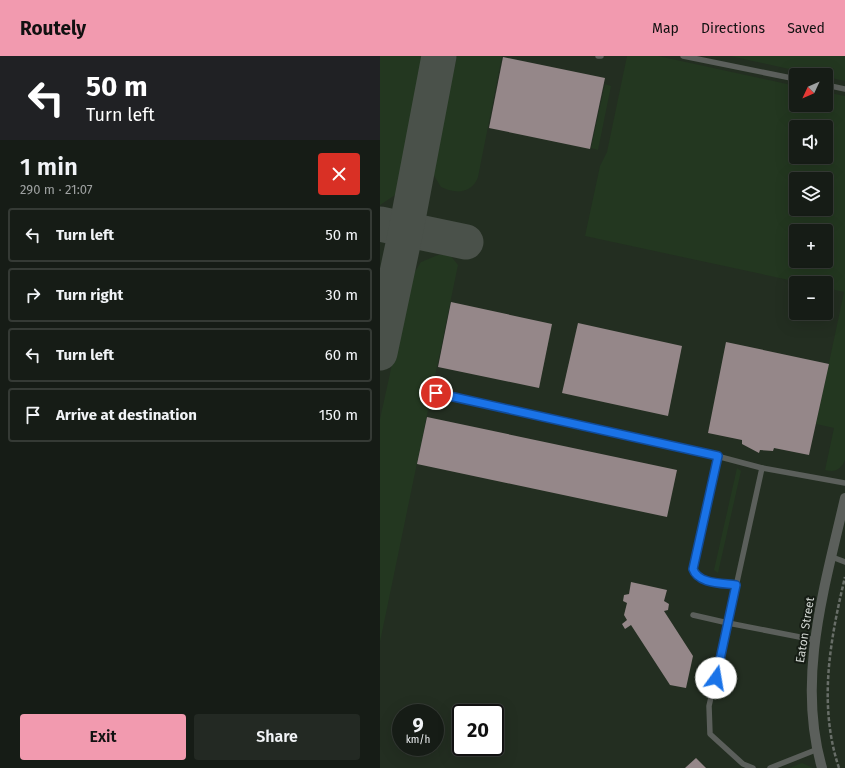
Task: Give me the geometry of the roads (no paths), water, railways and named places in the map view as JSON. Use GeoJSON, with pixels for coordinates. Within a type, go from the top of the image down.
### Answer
{"type":"FeatureCollection","features":[{"type":"Feature","properties":{"kind":"street","name":"Eaton Street"},"geometry":{"type":"LineString","coordinates":[[822,768],[813,730],[811,684],[815,640],[845,498]]}},
{"type":"Feature","properties":{"kind":"lane"},"geometry":{"type":"LineString","coordinates":[[683,56],[699,58],[789,77]]}},
{"type":"Feature","properties":{"kind":"lane"},"geometry":{"type":"LineString","coordinates":[[833,86],[845,89]]}},
{"type":"Feature","properties":{"kind":"lane"},"geometry":{"type":"LineString","coordinates":[[436,393],[718,456],[762,468],[845,483]]}},
{"type":"Feature","properties":{"kind":"lane"},"geometry":{"type":"LineString","coordinates":[[718,456],[693,569],[695,575],[700,579],[736,585]]}},
{"type":"Feature","properties":{"kind":"lane"},"geometry":{"type":"LineString","coordinates":[[753,768],[743,764],[710,734],[709,706],[762,468]]}},
{"type":"Feature","properties":{"kind":"lane"},"geometry":{"type":"LineString","coordinates":[[832,557],[845,562]]}},
{"type":"Feature","properties":{"kind":"lane"},"geometry":{"type":"LineString","coordinates":[[693,615],[815,640]]}},
{"type":"Feature","properties":{"kind":"lane"},"geometry":{"type":"LineString","coordinates":[[770,768],[818,749]]}}]}
